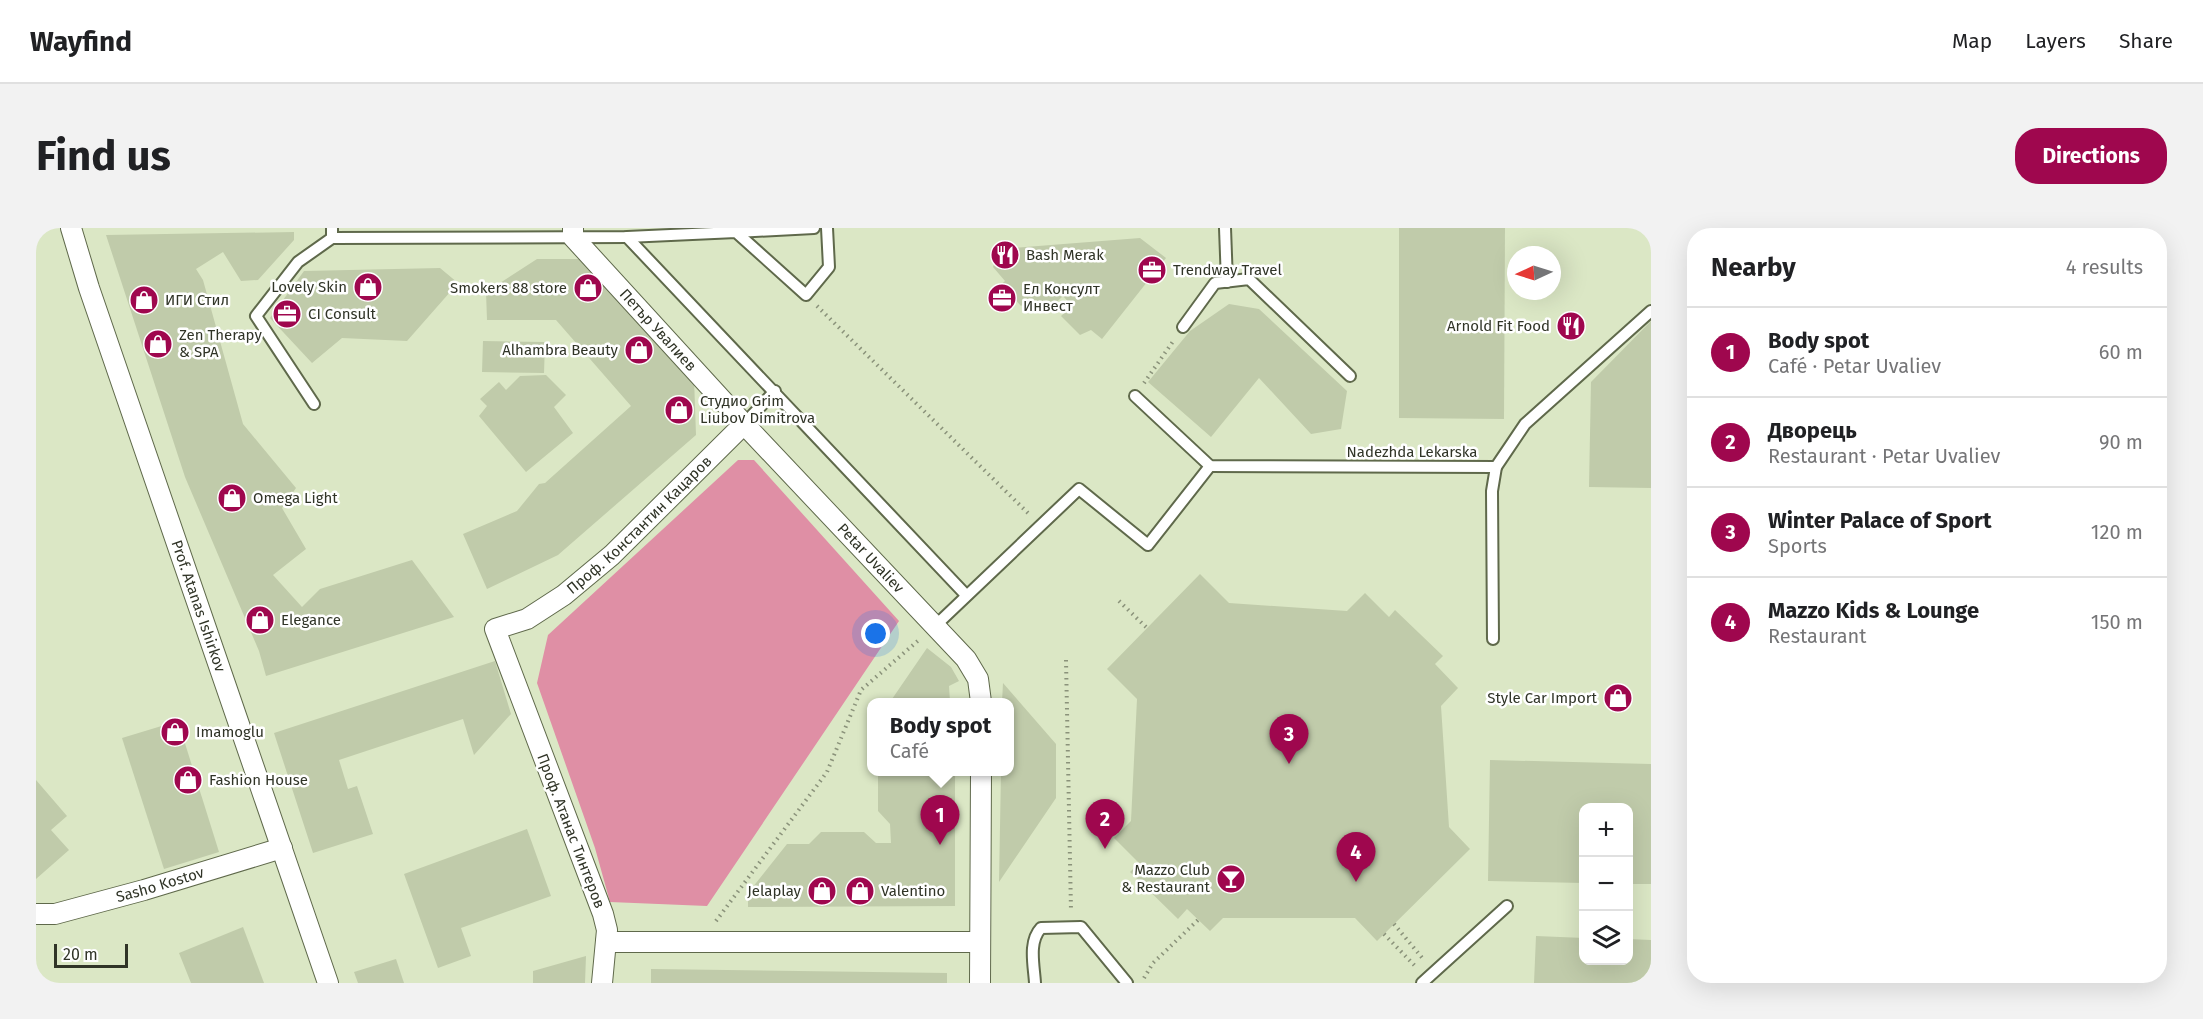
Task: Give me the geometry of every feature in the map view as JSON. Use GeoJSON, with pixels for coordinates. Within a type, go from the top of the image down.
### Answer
{"type":"FeatureCollection","features":[{"type":"Feature","properties":{"kind":"street","name":"Prof. Atanas Ishirkov"},"geometry":{"type":"LineString","coordinates":[[71,228],[89,288],[328,983]]}},
{"type":"Feature","properties":{"kind":"street","name":"Петър Увалиев"},"geometry":{"type":"LineString","coordinates":[[573,232],[744,424]]}},
{"type":"Feature","properties":{"kind":"street","name":"Проф. Константин Кацаров"},"geometry":{"type":"LineString","coordinates":[[528,722],[495,629],[527,619],[564,595],[612,555],[744,424]]}},
{"type":"Feature","properties":{"kind":"street","name":"Petar Uvaliev"},"geometry":{"type":"LineString","coordinates":[[744,424],[966,659],[978,679],[980,698]]}},
{"type":"Feature","properties":{"kind":"street","name":"Проф. Атанас Тинтеров"},"geometry":{"type":"LineString","coordinates":[[528,722],[603,914],[606,942],[602,983]]}},
{"type":"Feature","properties":{"kind":"street"},"geometry":{"type":"LineString","coordinates":[[980,983],[981,776]]}},
{"type":"Feature","properties":{"kind":"street","name":"Sasho Kostov"},"geometry":{"type":"LineString","coordinates":[[36,914],[55,914],[111,899],[282,848]]}},
{"type":"Feature","properties":{"kind":"street"},"geometry":{"type":"LineString","coordinates":[[606,942],[980,942]]}},
{"type":"Feature","properties":{"kind":"lane"},"geometry":{"type":"LineString","coordinates":[[314,404],[256,316],[298,262],[332,233],[573,232],[627,237],[814,228]]}},
{"type":"Feature","properties":{"kind":"lane"},"geometry":{"type":"LineString","coordinates":[[736,232],[806,295],[829,267],[826,228]]}},
{"type":"Feature","properties":{"kind":"lane"},"geometry":{"type":"LineString","coordinates":[[1225,228],[1227,282]]}},
{"type":"Feature","properties":{"kind":"lane"},"geometry":{"type":"LineString","coordinates":[[627,237],[775,391],[966,596]]}},
{"type":"Feature","properties":{"kind":"lane"},"geometry":{"type":"LineString","coordinates":[[1183,327],[1215,284],[1249,279],[1350,376]]}},
{"type":"Feature","properties":{"kind":"lane","name":"Nadezhda Lekarska"},"geometry":{"type":"LineString","coordinates":[[1210,466],[1496,468],[1525,424],[1651,311]]}},
{"type":"Feature","properties":{"kind":"lane"},"geometry":{"type":"LineString","coordinates":[[744,424],[775,391]]}},
{"type":"Feature","properties":{"kind":"lane"},"geometry":{"type":"LineString","coordinates":[[934,627],[1079,489],[1148,545],[1210,466],[1135,396]]}},
{"type":"Feature","properties":{"kind":"lane"},"geometry":{"type":"LineString","coordinates":[[1493,639],[1492,491],[1496,468]]}},
{"type":"Feature","properties":{"kind":"lane"},"geometry":{"type":"LineString","coordinates":[[1422,983],[1507,906]]}},
{"type":"Feature","properties":{"kind":"lane"},"geometry":{"type":"LineString","coordinates":[[1035,983],[1032,943],[1035,935],[1041,928],[1072,927],[1081,927],[1127,983]]}},
{"type":"Feature","properties":{"kind":"path"},"geometry":{"type":"LineString","coordinates":[[806,295],[1041,525]]}},
{"type":"Feature","properties":{"kind":"path"},"geometry":{"type":"LineString","coordinates":[[1135,396],[1183,327]]}},
{"type":"Feature","properties":{"kind":"path"},"geometry":{"type":"LineString","coordinates":[[1119,601],[1147,628]]}},
{"type":"Feature","properties":{"kind":"path"},"geometry":{"type":"LineString","coordinates":[[700,943],[827,772],[861,690],[934,627]]}},
{"type":"Feature","properties":{"kind":"path"},"geometry":{"type":"LineString","coordinates":[[1066,660],[1072,927]]}},
{"type":"Feature","properties":{"kind":"path"},"geometry":{"type":"LineString","coordinates":[[1141,983],[1153,963],[1198,920]]}},
{"type":"Feature","properties":{"kind":"path"},"geometry":{"type":"LineString","coordinates":[[1394,924],[1434,972]]}},
{"type":"Feature","properties":{"kind":"path"},"geometry":{"type":"LineString","coordinates":[[1384,934],[1417,967]]}},
{"type":"Feature","properties":{"kind":"shaded area"},"geometry":{"type":"Polygon","coordinates":[[[738,460],[754,460],[899,621],[707,906],[610,902],[595,848],[537,683],[548,635],[738,460]]]}},
{"type":"Feature","properties":{"kind":"building"},"geometry":{"type":"Polygon","coordinates":[[[1399,228],[1505,228],[1504,419],[1399,418],[1399,228]]]}},
{"type":"Feature","properties":{"kind":"building"},"geometry":{"type":"Polygon","coordinates":[[[294,232],[294,240],[258,280],[241,281],[223,252],[196,269],[203,280],[243,424],[296,488],[282,508],[306,549],[273,575],[302,607],[320,589],[412,560],[454,617],[266,676],[259,651],[185,477],[106,235],[294,232]]]}},
{"type":"Feature","properties":{"kind":"building"},"geometry":{"type":"Polygon","coordinates":[[[1140,238],[1166,258],[1102,339],[1091,330],[1080,335],[1061,316],[1072,306],[1063,296],[1044,314],[1029,298],[1021,306],[1013,297],[1007,303],[995,290],[1005,281],[993,267],[1000,249],[1140,238]]]}},
{"type":"Feature","properties":{"kind":"building"},"geometry":{"type":"Polygon","coordinates":[[[537,259],[582,259],[694,378],[696,435],[558,555],[487,589],[463,534],[517,511],[539,484],[545,483],[631,406],[556,320],[487,320],[486,292],[537,259]]]}},
{"type":"Feature","properties":{"kind":"building"},"geometry":{"type":"Polygon","coordinates":[[[440,268],[458,283],[407,341],[342,338],[312,363],[270,318],[304,271],[440,268]]]}},
{"type":"Feature","properties":{"kind":"building"},"geometry":{"type":"Polygon","coordinates":[[[1229,304],[1259,309],[1347,391],[1341,429],[1311,434],[1259,378],[1211,437],[1148,382],[1190,331],[1229,304]]]}},
{"type":"Feature","properties":{"kind":"building"},"geometry":{"type":"Polygon","coordinates":[[[1651,321],[1651,488],[1589,487],[1591,382],[1651,321]]]}},
{"type":"Feature","properties":{"kind":"building"},"geometry":{"type":"Polygon","coordinates":[[[483,341],[545,342],[544,373],[482,372],[483,341]]]}},
{"type":"Feature","properties":{"kind":"building"},"geometry":{"type":"Polygon","coordinates":[[[546,375],[566,395],[554,407],[573,433],[526,472],[479,416],[487,406],[480,399],[499,382],[506,390],[520,376],[546,375]]]}},
{"type":"Feature","properties":{"kind":"building"},"geometry":{"type":"Polygon","coordinates":[[[1200,574],[1229,603],[1347,611],[1365,593],[1389,617],[1395,610],[1443,656],[1435,664],[1458,688],[1441,706],[1449,827],[1470,849],[1377,941],[1355,918],[1223,918],[1210,931],[1187,909],[1178,919],[1130,872],[1139,863],[1114,838],[1131,821],[1137,699],[1107,669],[1200,574]]]}},
{"type":"Feature","properties":{"kind":"building"},"geometry":{"type":"Polygon","coordinates":[[[927,648],[951,667],[959,681],[949,686],[950,698],[893,698],[927,648]]]}},
{"type":"Feature","properties":{"kind":"building"},"geometry":{"type":"Polygon","coordinates":[[[495,661],[511,714],[474,755],[463,719],[339,760],[348,789],[357,786],[373,834],[313,853],[274,733],[495,661]]]}},
{"type":"Feature","properties":{"kind":"building"},"geometry":{"type":"Polygon","coordinates":[[[1003,683],[1056,744],[1056,798],[999,882],[1001,776],[1014,776],[1014,698],[1002,698],[1003,683]]]}},
{"type":"Feature","properties":{"kind":"building"},"geometry":{"type":"Polygon","coordinates":[[[178,721],[219,852],[164,869],[122,738],[178,721]]]}},
{"type":"Feature","properties":{"kind":"building"},"geometry":{"type":"Polygon","coordinates":[[[1490,760],[1651,764],[1651,884],[1633,884],[1633,803],[1579,803],[1579,883],[1488,881],[1490,760]]]}},
{"type":"Feature","properties":{"kind":"building"},"geometry":{"type":"Polygon","coordinates":[[[878,776],[955,776],[955,906],[748,907],[748,893],[787,844],[809,844],[821,832],[864,832],[876,843],[891,843],[890,824],[878,811],[878,776]]]}},
{"type":"Feature","properties":{"kind":"building"},"geometry":{"type":"Polygon","coordinates":[[[36,780],[67,816],[51,830],[69,850],[36,879],[36,780]]]}},
{"type":"Feature","properties":{"kind":"building"},"geometry":{"type":"Polygon","coordinates":[[[527,829],[551,896],[461,928],[471,956],[438,968],[404,874],[527,829]]]}},
{"type":"Feature","properties":{"kind":"building"},"geometry":{"type":"Polygon","coordinates":[[[243,927],[264,983],[191,983],[179,953],[243,927]]]}},
{"type":"Feature","properties":{"kind":"building"},"geometry":{"type":"Polygon","coordinates":[[[1536,936],[1579,938],[1579,965],[1633,965],[1633,939],[1651,940],[1651,983],[1534,983],[1536,936]]]}},
{"type":"Feature","properties":{"kind":"building"},"geometry":{"type":"Polygon","coordinates":[[[586,956],[585,983],[533,983],[533,971],[586,956]]]}},
{"type":"Feature","properties":{"kind":"building"},"geometry":{"type":"Polygon","coordinates":[[[396,959],[404,983],[358,983],[354,972],[396,959]]]}},
{"type":"Feature","properties":{"kind":"building"},"geometry":{"type":"Polygon","coordinates":[[[651,969],[947,973],[947,983],[651,983],[651,969]]]}},
{"type":"Feature","properties":{"kind":"place","name":"Bash Merak"},"geometry":{"type":"Point","coordinates":[1005,255]}},
{"type":"Feature","properties":{"kind":"place","name":"Trendway Travel"},"geometry":{"type":"Point","coordinates":[1152,270]}},
{"type":"Feature","properties":{"kind":"place","name":"Lovely Skin"},"geometry":{"type":"Point","coordinates":[368,287]}},
{"type":"Feature","properties":{"kind":"place","name":"Smokers 88 store"},"geometry":{"type":"Point","coordinates":[588,288]}},
{"type":"Feature","properties":{"kind":"place","name":"Ел Консулт Инвест"},"geometry":{"type":"Point","coordinates":[1002,298]}},
{"type":"Feature","properties":{"kind":"place","name":"ИГИ Стил"},"geometry":{"type":"Point","coordinates":[144,300]}},
{"type":"Feature","properties":{"kind":"place","name":"CI Consult"},"geometry":{"type":"Point","coordinates":[287,314]}},
{"type":"Feature","properties":{"kind":"place","name":"Arnold Fit Food"},"geometry":{"type":"Point","coordinates":[1571,326]}},
{"type":"Feature","properties":{"kind":"place","name":"Zen Therapy & SPA"},"geometry":{"type":"Point","coordinates":[158,344]}},
{"type":"Feature","properties":{"kind":"place","name":"Alhambra Beauty"},"geometry":{"type":"Point","coordinates":[639,350]}},
{"type":"Feature","properties":{"kind":"place","name":"Студио Grim Liubov Dimitrova"},"geometry":{"type":"Point","coordinates":[679,410]}},
{"type":"Feature","properties":{"kind":"place","name":"Omega Light"},"geometry":{"type":"Point","coordinates":[232,498]}},
{"type":"Feature","properties":{"kind":"place","name":"Elegance"},"geometry":{"type":"Point","coordinates":[260,620]}},
{"type":"Feature","properties":{"kind":"place","name":"Style Car Import"},"geometry":{"type":"Point","coordinates":[1618,698]}},
{"type":"Feature","properties":{"kind":"place","name":"Imamoglu"},"geometry":{"type":"Point","coordinates":[175,732]}},
{"type":"Feature","properties":{"kind":"place","name":"Winter Palace of Sport"},"geometry":{"type":"Point","coordinates":[1289,764]}},
{"type":"Feature","properties":{"kind":"place","name":"Fashion House"},"geometry":{"type":"Point","coordinates":[188,780]}},
{"type":"Feature","properties":{"kind":"place","name":"Body spot"},"geometry":{"type":"Point","coordinates":[940,845]}},
{"type":"Feature","properties":{"kind":"place","name":"Дворець"},"geometry":{"type":"Point","coordinates":[1105,849]}},
{"type":"Feature","properties":{"kind":"place","name":"Mazzo Club & Restaurant"},"geometry":{"type":"Point","coordinates":[1231,879]}},
{"type":"Feature","properties":{"kind":"place","name":"Mazzo Kids & Lounge"},"geometry":{"type":"Point","coordinates":[1356,882]}},
{"type":"Feature","properties":{"kind":"place","name":"Jelaplay"},"geometry":{"type":"Point","coordinates":[822,891]}},
{"type":"Feature","properties":{"kind":"place","name":"Valentino"},"geometry":{"type":"Point","coordinates":[860,891]}}]}
